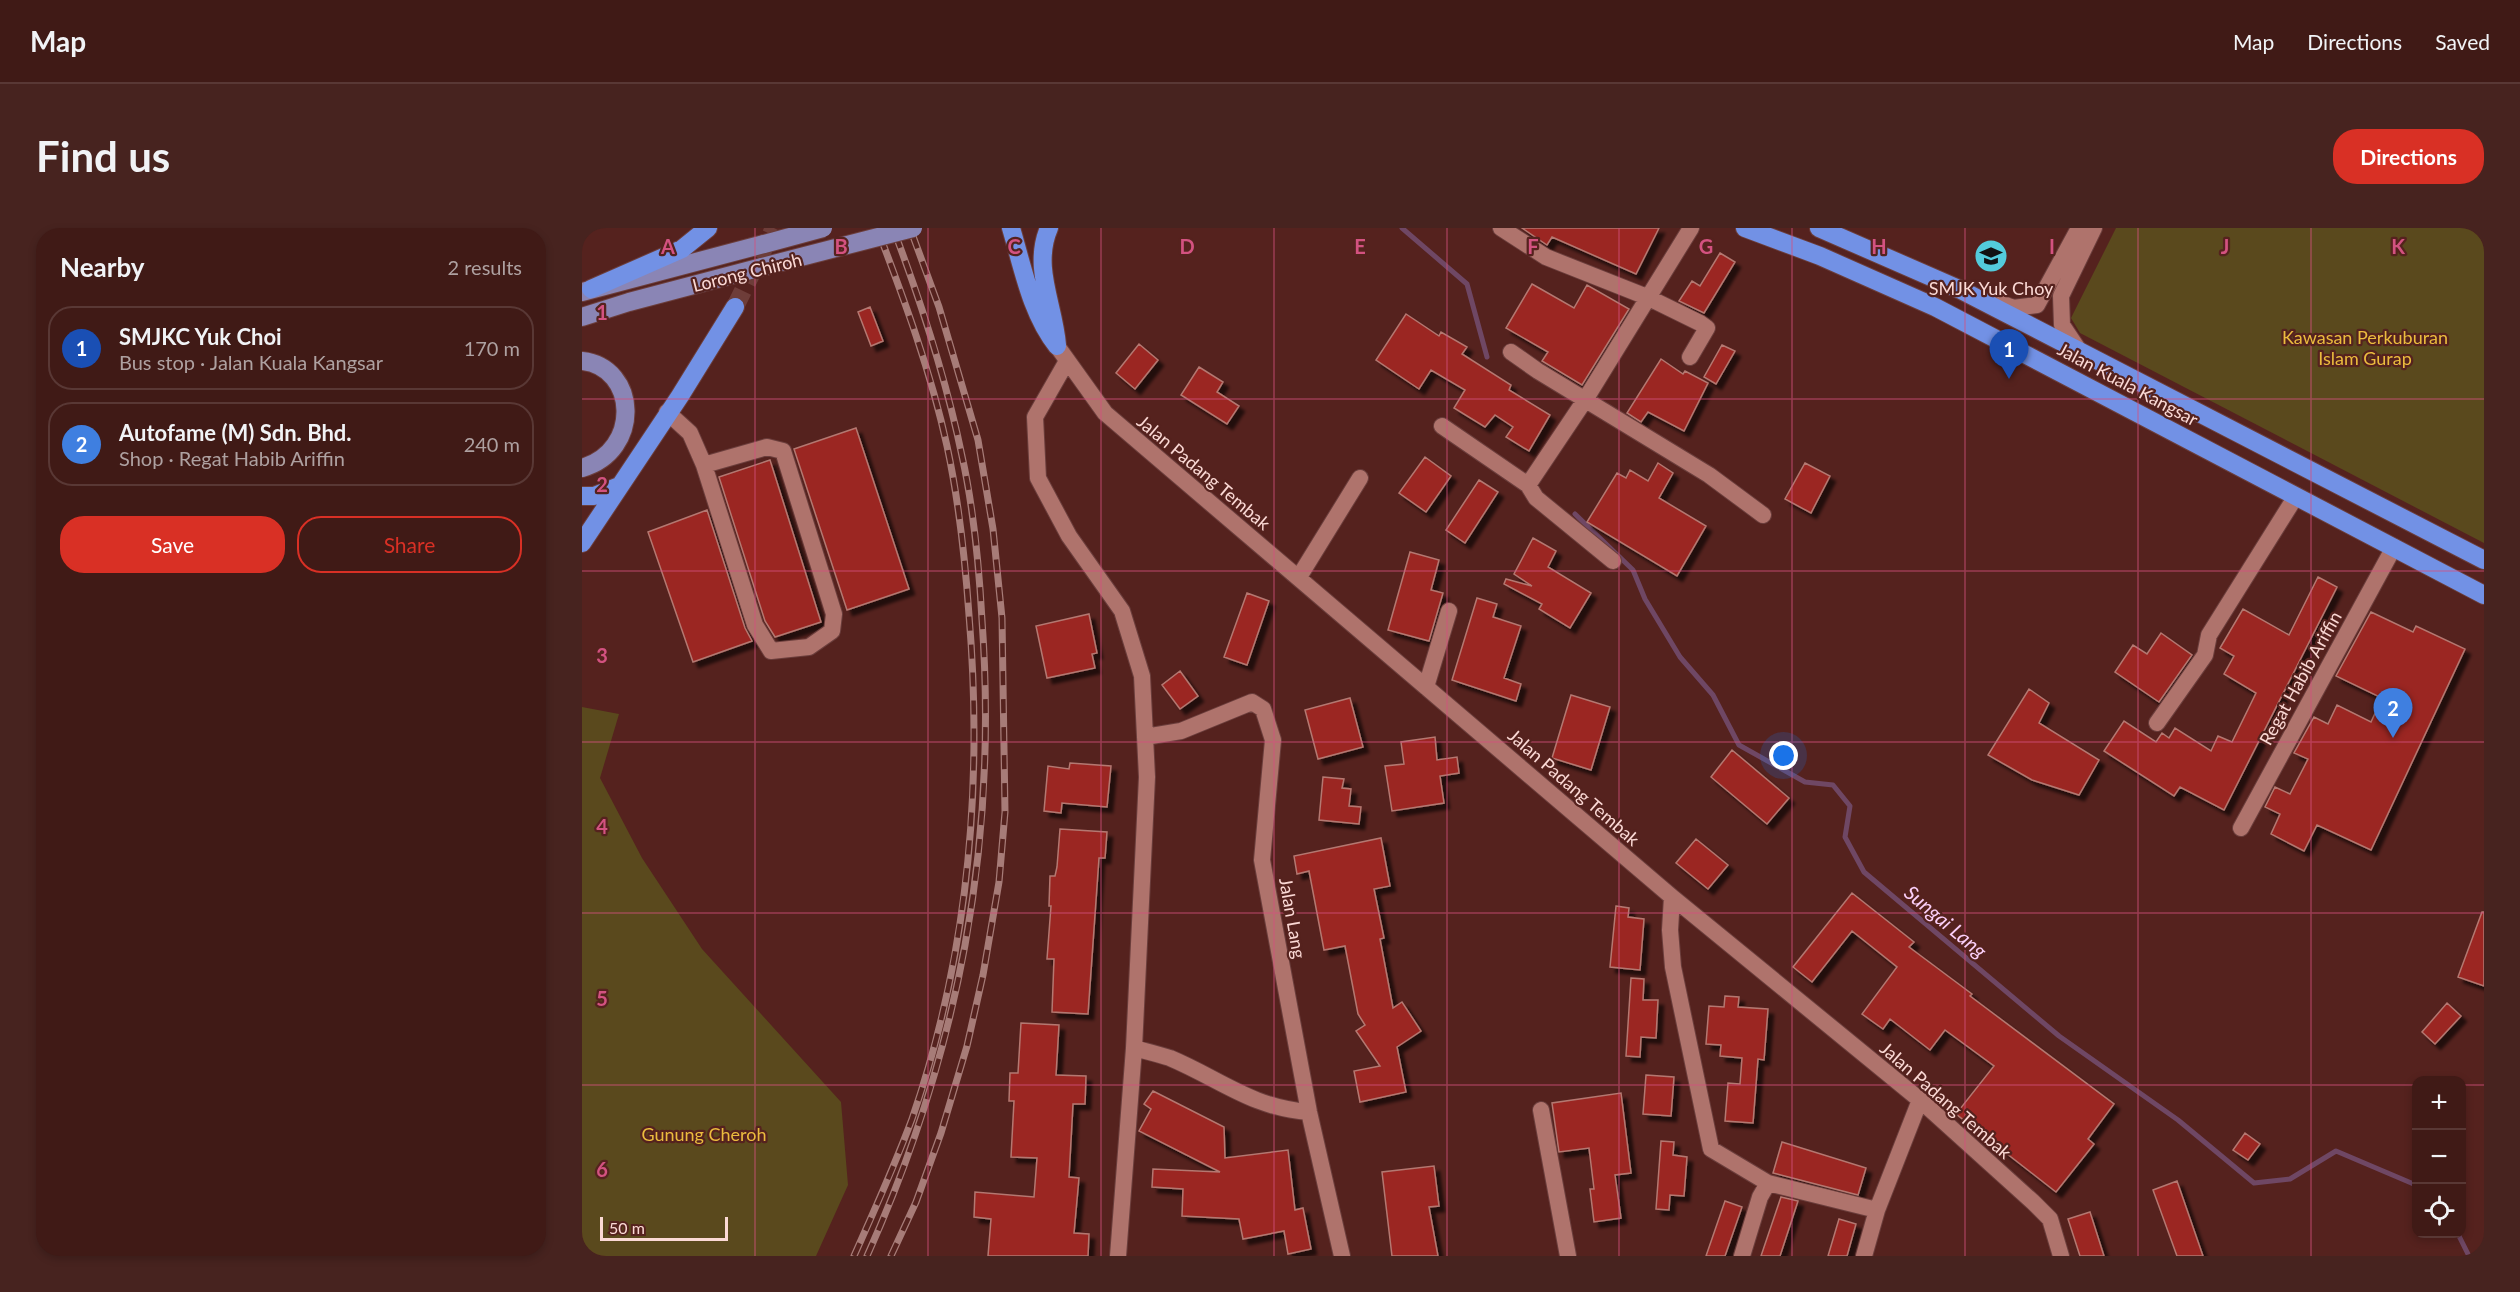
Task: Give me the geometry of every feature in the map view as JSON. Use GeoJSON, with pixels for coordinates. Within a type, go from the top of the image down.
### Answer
{"type":"FeatureCollection","features":[{"type":"Feature","properties":{"kind":"highway"},"geometry":{"type":"LineString","coordinates":[[586,291],[682,249],[708,228]]}},
{"type":"Feature","properties":{"kind":"highway"},"geometry":{"type":"LineString","coordinates":[[1011,228],[1024,274],[1045,332],[1062,354]]}},
{"type":"Feature","properties":{"kind":"highway"},"geometry":{"type":"LineString","coordinates":[[1049,228],[1043,241],[1041,261],[1062,354]]}},
{"type":"Feature","properties":{"kind":"highway","name":"Jalan Kuala Kangsar"},"geometry":{"type":"LineString","coordinates":[[1745,228],[1820,256],[1935,307],[2484,595]]}},
{"type":"Feature","properties":{"kind":"highway","name":"Jalan Kuala Kangsar"},"geometry":{"type":"LineString","coordinates":[[1819,228],[1862,245],[1980,300],[2484,560]]}},
{"type":"Feature","properties":{"kind":"highway"},"geometry":{"type":"LineString","coordinates":[[1833,228],[1862,245]]}},
{"type":"Feature","properties":{"kind":"highway"},"geometry":{"type":"LineString","coordinates":[[582,543],[667,412],[680,396],[735,307]]}},
{"type":"Feature","properties":{"kind":"highway"},"geometry":{"type":"LineString","coordinates":[[582,496],[594,496],[619,486]]}},
{"type":"Feature","properties":{"kind":"main road","name":"Lorong Chiroh"},"geometry":{"type":"LineString","coordinates":[[586,291],[823,228]]}},
{"type":"Feature","properties":{"kind":"main road","name":"Lorong Chiroh"},"geometry":{"type":"LineString","coordinates":[[582,317],[629,302],[913,228]]}},
{"type":"Feature","properties":{"kind":"main road"},"geometry":{"type":"LineString","coordinates":[[582,362],[599,366],[616,380],[624,402],[626,420],[621,437],[609,455],[601,461],[582,468]]}},
{"type":"Feature","properties":{"kind":"street"},"geometry":{"type":"LineString","coordinates":[[1501,228],[1545,257],[1647,297],[1707,328],[1690,357]]}},
{"type":"Feature","properties":{"kind":"street"},"geometry":{"type":"LineString","coordinates":[[1528,485],[1585,400],[1692,228]]}},
{"type":"Feature","properties":{"kind":"street"},"geometry":{"type":"LineString","coordinates":[[1980,300],[1995,301],[2013,308],[2037,305],[2079,228]]}},
{"type":"Feature","properties":{"kind":"street"},"geometry":{"type":"LineString","coordinates":[[2080,352],[2062,325],[2061,296],[2094,228]]}},
{"type":"Feature","properties":{"kind":"street"},"geometry":{"type":"LineString","coordinates":[[1511,352],[1709,475],[1763,515]]}},
{"type":"Feature","properties":{"kind":"street","name":"Jalan Padang Tembak"},"geometry":{"type":"LineString","coordinates":[[1062,354],[1105,413],[1672,897],[1920,1100],[2050,1219],[2061,1256]]}},
{"type":"Feature","properties":{"kind":"street"},"geometry":{"type":"LineString","coordinates":[[1062,354],[1035,417],[1038,478],[1069,536],[1122,611],[1142,675],[1147,777],[1134,1048],[1118,1256]]}},
{"type":"Feature","properties":{"kind":"street"},"geometry":{"type":"LineString","coordinates":[[667,412],[690,433],[704,465],[755,625],[771,651],[808,647],[831,631],[834,614],[783,451],[767,447],[704,465]]}},
{"type":"Feature","properties":{"kind":"street"},"geometry":{"type":"LineString","coordinates":[[1442,426],[1528,485],[1536,498],[1613,561]]}},
{"type":"Feature","properties":{"kind":"street"},"geometry":{"type":"LineString","coordinates":[[1299,577],[1360,478]]}},
{"type":"Feature","properties":{"kind":"street"},"geometry":{"type":"LineString","coordinates":[[2157,723],[2205,655],[2209,635],[2296,496]]}},
{"type":"Feature","properties":{"kind":"street","name":"Regat Habib Ariffin"},"geometry":{"type":"LineString","coordinates":[[2241,828],[2394,547]]}},
{"type":"Feature","properties":{"kind":"street"},"geometry":{"type":"LineString","coordinates":[[1426,687],[1449,611]]}},
{"type":"Feature","properties":{"kind":"street","name":"Jalan Lang"},"geometry":{"type":"LineString","coordinates":[[1145,737],[1181,731],[1252,702],[1263,709],[1273,740],[1262,860],[1309,1112],[1342,1256]]}},
{"type":"Feature","properties":{"kind":"street"},"geometry":{"type":"LineString","coordinates":[[1672,897],[1670,930],[1673,968],[1711,1149],[1768,1183],[1878,1210]]}},
{"type":"Feature","properties":{"kind":"street"},"geometry":{"type":"LineString","coordinates":[[1134,1048],[1169,1058],[1248,1098],[1287,1110],[1309,1112]]}},
{"type":"Feature","properties":{"kind":"street"},"geometry":{"type":"LineString","coordinates":[[1864,1256],[1878,1210],[1920,1100]]}},
{"type":"Feature","properties":{"kind":"street"},"geometry":{"type":"LineString","coordinates":[[1541,1110],[1568,1256]]}},
{"type":"Feature","properties":{"kind":"street"},"geometry":{"type":"LineString","coordinates":[[1742,1256],[1760,1197],[1768,1183]]}},
{"type":"Feature","properties":{"kind":"green space","name":"Kawasan Perkuburan Islam Gurap"},"geometry":{"type":"Polygon","coordinates":[[[2116,228],[2484,228],[2484,543],[2080,333],[2071,318],[2116,228]]]}},
{"type":"Feature","properties":{"kind":"green space","name":"Gunung Cheroh"},"geometry":{"type":"Polygon","coordinates":[[[582,707],[619,714],[600,778],[642,858],[702,949],[841,1102],[848,1185],[816,1256],[582,1256],[582,707]]]}},
{"type":"Feature","properties":{"kind":"building"},"geometry":{"type":"Polygon","coordinates":[[[1522,228],[1659,228],[1636,274],[1552,237],[1547,245],[1522,228]]]}},
{"type":"Feature","properties":{"kind":"building"},"geometry":{"type":"Polygon","coordinates":[[[1720,253],[1735,262],[1704,313],[1679,301],[1692,281],[1700,286],[1720,253]]]}},
{"type":"Feature","properties":{"kind":"building"},"geometry":{"type":"Polygon","coordinates":[[[1532,284],[1574,308],[1587,285],[1629,309],[1582,385],[1542,361],[1548,352],[1506,328],[1532,284]]]}},
{"type":"Feature","properties":{"kind":"building"},"geometry":{"type":"Polygon","coordinates":[[[870,307],[883,341],[871,346],[858,312],[870,307]]]}},
{"type":"Feature","properties":{"kind":"building"},"geometry":{"type":"Polygon","coordinates":[[[1406,314],[1439,336],[1441,332],[1467,347],[1462,354],[1511,385],[1509,390],[1550,415],[1529,451],[1506,437],[1513,427],[1495,415],[1485,427],[1454,408],[1465,390],[1431,370],[1419,389],[1376,360],[1406,314]]]}},
{"type":"Feature","properties":{"kind":"building"},"geometry":{"type":"Polygon","coordinates":[[[1139,344],[1158,360],[1135,389],[1116,373],[1139,344]]]}},
{"type":"Feature","properties":{"kind":"building"},"geometry":{"type":"Polygon","coordinates":[[[1722,345],[1735,351],[1716,384],[1704,377],[1722,345]]]}},
{"type":"Feature","properties":{"kind":"building"},"geometry":{"type":"Polygon","coordinates":[[[1661,359],[1683,374],[1685,371],[1708,383],[1684,431],[1648,412],[1641,422],[1627,413],[1661,359]]]}},
{"type":"Feature","properties":{"kind":"building"},"geometry":{"type":"Polygon","coordinates":[[[1199,367],[1223,382],[1217,392],[1239,406],[1227,424],[1181,395],[1199,367]]]}},
{"type":"Feature","properties":{"kind":"building"},"geometry":{"type":"Polygon","coordinates":[[[856,428],[909,589],[847,610],[794,449],[856,428]]]}},
{"type":"Feature","properties":{"kind":"building"},"geometry":{"type":"Polygon","coordinates":[[[1425,457],[1451,476],[1426,512],[1399,493],[1425,457]]]}},
{"type":"Feature","properties":{"kind":"building"},"geometry":{"type":"Polygon","coordinates":[[[770,460],[821,622],[775,637],[765,621],[719,477],[770,460]]]}},
{"type":"Feature","properties":{"kind":"building"},"geometry":{"type":"Polygon","coordinates":[[[1658,463],[1673,473],[1659,498],[1706,526],[1677,576],[1587,522],[1617,473],[1626,478],[1630,470],[1648,481],[1658,463]]]}},
{"type":"Feature","properties":{"kind":"building"},"geometry":{"type":"Polygon","coordinates":[[[1805,463],[1830,476],[1811,513],[1785,499],[1805,463]]]}},
{"type":"Feature","properties":{"kind":"building"},"geometry":{"type":"Polygon","coordinates":[[[1479,480],[1498,492],[1465,543],[1446,530],[1479,480]]]}},
{"type":"Feature","properties":{"kind":"building"},"geometry":{"type":"Polygon","coordinates":[[[707,510],[745,628],[752,641],[693,662],[648,532],[707,510]]]}},
{"type":"Feature","properties":{"kind":"building"},"geometry":{"type":"Polygon","coordinates":[[[1533,538],[1556,551],[1548,567],[1591,593],[1570,628],[1539,609],[1542,604],[1504,584],[1506,579],[1532,586],[1514,574],[1533,538]]]}},
{"type":"Feature","properties":{"kind":"building"},"geometry":{"type":"Polygon","coordinates":[[[1410,552],[1439,560],[1431,590],[1443,593],[1429,641],[1388,630],[1410,552]]]}},
{"type":"Feature","properties":{"kind":"building"},"geometry":{"type":"Polygon","coordinates":[[[2318,577],[2337,587],[2224,810],[2180,787],[2174,796],[2104,751],[2124,721],[2156,742],[2162,733],[2169,738],[2175,728],[2211,751],[2218,736],[2232,742],[2256,693],[2224,674],[2234,656],[2220,648],[2243,609],[2289,635],[2318,577]]]}},
{"type":"Feature","properties":{"kind":"building"},"geometry":{"type":"Polygon","coordinates":[[[1247,593],[1269,601],[1247,665],[1224,657],[1247,593]]]}},
{"type":"Feature","properties":{"kind":"building"},"geometry":{"type":"Polygon","coordinates":[[[1477,598],[1497,604],[1493,617],[1521,626],[1504,678],[1521,684],[1516,701],[1452,680],[1477,598]]]}},
{"type":"Feature","properties":{"kind":"building"},"geometry":{"type":"Polygon","coordinates":[[[2371,612],[2413,632],[2416,626],[2465,649],[2371,850],[2317,825],[2304,851],[2271,834],[2280,814],[2265,807],[2275,787],[2290,794],[2308,759],[2294,753],[2314,717],[2328,724],[2337,705],[2371,722],[2382,698],[2336,676],[2371,612]]]}},
{"type":"Feature","properties":{"kind":"building"},"geometry":{"type":"Polygon","coordinates":[[[1089,614],[1097,653],[1092,654],[1095,668],[1047,678],[1036,626],[1089,614]]]}},
{"type":"Feature","properties":{"kind":"building"},"geometry":{"type":"Polygon","coordinates":[[[2161,633],[2192,655],[2159,702],[2115,672],[2133,645],[2147,654],[2161,633]]]}},
{"type":"Feature","properties":{"kind":"building"},"geometry":{"type":"Polygon","coordinates":[[[1180,671],[1198,696],[1180,709],[1162,685],[1180,671]]]}},
{"type":"Feature","properties":{"kind":"building"},"geometry":{"type":"Polygon","coordinates":[[[2029,689],[2049,703],[2039,723],[2099,760],[2079,795],[2032,780],[1988,755],[2029,689]]]}},
{"type":"Feature","properties":{"kind":"building"},"geometry":{"type":"Polygon","coordinates":[[[1571,695],[1610,707],[1591,770],[1552,758],[1571,695]]]}},
{"type":"Feature","properties":{"kind":"building"},"geometry":{"type":"Polygon","coordinates":[[[1350,698],[1363,747],[1318,759],[1305,710],[1350,698]]]}},
{"type":"Feature","properties":{"kind":"building"},"geometry":{"type":"Polygon","coordinates":[[[1435,737],[1437,760],[1457,757],[1459,773],[1440,776],[1444,803],[1392,811],[1385,766],[1404,764],[1401,742],[1435,737]]]}},
{"type":"Feature","properties":{"kind":"building"},"geometry":{"type":"Polygon","coordinates":[[[1732,750],[1789,798],[1767,824],[1711,777],[1732,750]]]}},
{"type":"Feature","properties":{"kind":"building"},"geometry":{"type":"Polygon","coordinates":[[[1070,763],[1111,766],[1107,807],[1062,803],[1061,813],[1044,811],[1048,766],[1069,769],[1070,763]]]}},
{"type":"Feature","properties":{"kind":"building"},"geometry":{"type":"Polygon","coordinates":[[[1323,777],[1344,779],[1342,788],[1351,789],[1349,806],[1361,807],[1359,824],[1319,820],[1323,777]]]}},
{"type":"Feature","properties":{"kind":"building"},"geometry":{"type":"Polygon","coordinates":[[[1060,829],[1107,832],[1105,858],[1099,858],[1088,1014],[1052,1012],[1054,959],[1047,959],[1051,906],[1049,906],[1050,876],[1055,876],[1057,867],[1060,829]]]}},
{"type":"Feature","properties":{"kind":"building"},"geometry":{"type":"Polygon","coordinates":[[[1381,838],[1390,886],[1374,889],[1384,938],[1380,939],[1393,1008],[1402,1002],[1421,1031],[1397,1047],[1406,1092],[1360,1102],[1354,1071],[1380,1066],[1356,1031],[1365,1025],[1358,1014],[1345,946],[1324,950],[1309,871],[1297,874],[1294,856],[1381,838]]]}},
{"type":"Feature","properties":{"kind":"building"},"geometry":{"type":"Polygon","coordinates":[[[1696,839],[1728,865],[1708,889],[1676,863],[1696,839]]]}},
{"type":"Feature","properties":{"kind":"building"},"geometry":{"type":"Polygon","coordinates":[[[1852,893],[1914,942],[1909,947],[1972,994],[1970,996],[2114,1104],[2088,1139],[2094,1144],[2056,1192],[1956,1114],[1994,1066],[1945,1030],[1930,1050],[1890,1019],[1883,1029],[1862,1014],[1897,967],[1852,931],[1812,982],[1793,967],[1852,893]]]}},
{"type":"Feature","properties":{"kind":"building"},"geometry":{"type":"Polygon","coordinates":[[[1616,906],[1629,908],[1628,917],[1644,919],[1640,970],[1610,967],[1616,906]]]}},
{"type":"Feature","properties":{"kind":"building"},"geometry":{"type":"Polygon","coordinates":[[[2482,912],[2484,912],[2484,986],[2458,977],[2482,912]]]}},
{"type":"Feature","properties":{"kind":"building"},"geometry":{"type":"Polygon","coordinates":[[[1631,978],[1644,979],[1643,1000],[1658,1000],[1656,1038],[1641,1037],[1640,1057],[1626,1056],[1631,978]]]}},
{"type":"Feature","properties":{"kind":"building"},"geometry":{"type":"Polygon","coordinates":[[[1725,996],[1739,997],[1738,1007],[1768,1009],[1764,1060],[1758,1059],[1753,1123],[1725,1121],[1728,1083],[1740,1084],[1742,1058],[1720,1056],[1721,1045],[1706,1044],[1709,1006],[1724,1007],[1725,996]]]}},
{"type":"Feature","properties":{"kind":"building"},"geometry":{"type":"Polygon","coordinates":[[[2447,1003],[2461,1016],[2435,1044],[2422,1032],[2447,1003]]]}},
{"type":"Feature","properties":{"kind":"building"},"geometry":{"type":"Polygon","coordinates":[[[1021,1023],[1059,1025],[1056,1075],[1086,1076],[1085,1104],[1073,1104],[1069,1177],[1079,1178],[1074,1233],[1089,1234],[1088,1256],[988,1256],[991,1219],[974,1217],[975,1192],[1034,1197],[1037,1158],[1011,1157],[1014,1101],[1009,1101],[1010,1073],[1018,1073],[1021,1023]]]}},
{"type":"Feature","properties":{"kind":"building"},"geometry":{"type":"Polygon","coordinates":[[[1646,1075],[1674,1077],[1671,1116],[1643,1114],[1646,1075]]]}},
{"type":"Feature","properties":{"kind":"building"},"geometry":{"type":"Polygon","coordinates":[[[1153,1091],[1224,1127],[1225,1158],[1288,1150],[1295,1210],[1303,1208],[1311,1249],[1288,1254],[1284,1231],[1243,1239],[1239,1219],[1182,1216],[1183,1189],[1152,1187],[1153,1169],[1220,1172],[1139,1131],[1151,1109],[1144,1104],[1153,1091]]]}},
{"type":"Feature","properties":{"kind":"building"},"geometry":{"type":"Polygon","coordinates":[[[1621,1093],[1631,1173],[1615,1175],[1621,1218],[1594,1222],[1590,1189],[1594,1189],[1589,1148],[1559,1152],[1552,1103],[1621,1093]]]}},
{"type":"Feature","properties":{"kind":"building"},"geometry":{"type":"Polygon","coordinates":[[[2245,1133],[2260,1144],[2248,1160],[2233,1150],[2245,1133]]]}},
{"type":"Feature","properties":{"kind":"building"},"geometry":{"type":"Polygon","coordinates":[[[1661,1141],[1674,1142],[1673,1155],[1687,1157],[1684,1196],[1670,1195],[1669,1210],[1656,1209],[1661,1141]]]}},
{"type":"Feature","properties":{"kind":"building"},"geometry":{"type":"Polygon","coordinates":[[[1782,1142],[1866,1168],[1858,1195],[1773,1173],[1782,1142]]]}},
{"type":"Feature","properties":{"kind":"building"},"geometry":{"type":"Polygon","coordinates":[[[1434,1166],[1439,1206],[1429,1207],[1438,1256],[1392,1256],[1382,1172],[1434,1166]]]}},
{"type":"Feature","properties":{"kind":"building"},"geometry":{"type":"Polygon","coordinates":[[[2177,1181],[2203,1256],[2177,1256],[2153,1190],[2177,1181]]]}},
{"type":"Feature","properties":{"kind":"building"},"geometry":{"type":"Polygon","coordinates":[[[1781,1197],[1798,1201],[1780,1256],[1761,1256],[1781,1197]]]}},
{"type":"Feature","properties":{"kind":"building"},"geometry":{"type":"Polygon","coordinates":[[[1725,1201],[1742,1207],[1725,1256],[1706,1256],[1725,1201]]]}},
{"type":"Feature","properties":{"kind":"building"},"geometry":{"type":"Polygon","coordinates":[[[2090,1212],[2104,1256],[2080,1256],[2068,1219],[2090,1212]]]}},
{"type":"Feature","properties":{"kind":"building"},"geometry":{"type":"Polygon","coordinates":[[[1839,1219],[1856,1224],[1847,1256],[1828,1256],[1839,1219]]]}},
{"type":"Feature","properties":{"kind":"waterway","name":"Sungai Lang"},"geometry":{"type":"LineString","coordinates":[[1402,228],[1467,284],[1487,357]]}},
{"type":"Feature","properties":{"kind":"waterway","name":"Sungai Lang"},"geometry":{"type":"LineString","coordinates":[[1575,514],[1633,570],[1645,599],[1680,657],[1713,695],[1739,745],[1805,782],[1833,785],[1850,806],[1845,837],[1864,872],[2059,1036],[2178,1120],[2254,1183],[2290,1179],[2336,1151],[2414,1184]]}},
{"type":"Feature","properties":{"kind":"waterway","name":"Sungai Lang"},"geometry":{"type":"LineString","coordinates":[[2460,1238],[2469,1256]]}},
{"type":"Feature","properties":{"kind":"tunnel"},"geometry":{"type":"LineString","coordinates":[[735,307],[774,228]]}},
{"type":"Feature","properties":{"kind":"railway"},"geometry":{"type":"LineString","coordinates":[[854,1256],[912,1119],[931,1058],[946,996],[967,870],[974,742],[973,679],[967,594],[955,488],[941,418],[925,363],[877,228]]}},
{"type":"Feature","properties":{"kind":"railway"},"geometry":{"type":"LineString","coordinates":[[867,1256],[899,1179],[926,1102],[948,1024],[965,945],[977,865],[984,785],[985,703],[982,620],[978,558],[970,497],[956,427],[941,369],[893,228]]}},
{"type":"Feature","properties":{"kind":"railway"},"geometry":{"type":"LineString","coordinates":[[891,1256],[916,1202],[941,1133],[967,1046],[983,975],[999,882],[1005,812],[1002,618],[993,529],[978,440],[939,307],[910,228]]}},
{"type":"Feature","properties":{"kind":"place","name":"SMJK Yuk Choy"},"geometry":{"type":"Point","coordinates":[1991,256]}},
{"type":"Feature","properties":{"kind":"place","name":"SMJKC Yuk Choi"},"geometry":{"type":"Point","coordinates":[2009,379]}},
{"type":"Feature","properties":{"kind":"place","name":"Autofame (M) Sdn. Bhd."},"geometry":{"type":"Point","coordinates":[2393,738]}}]}
